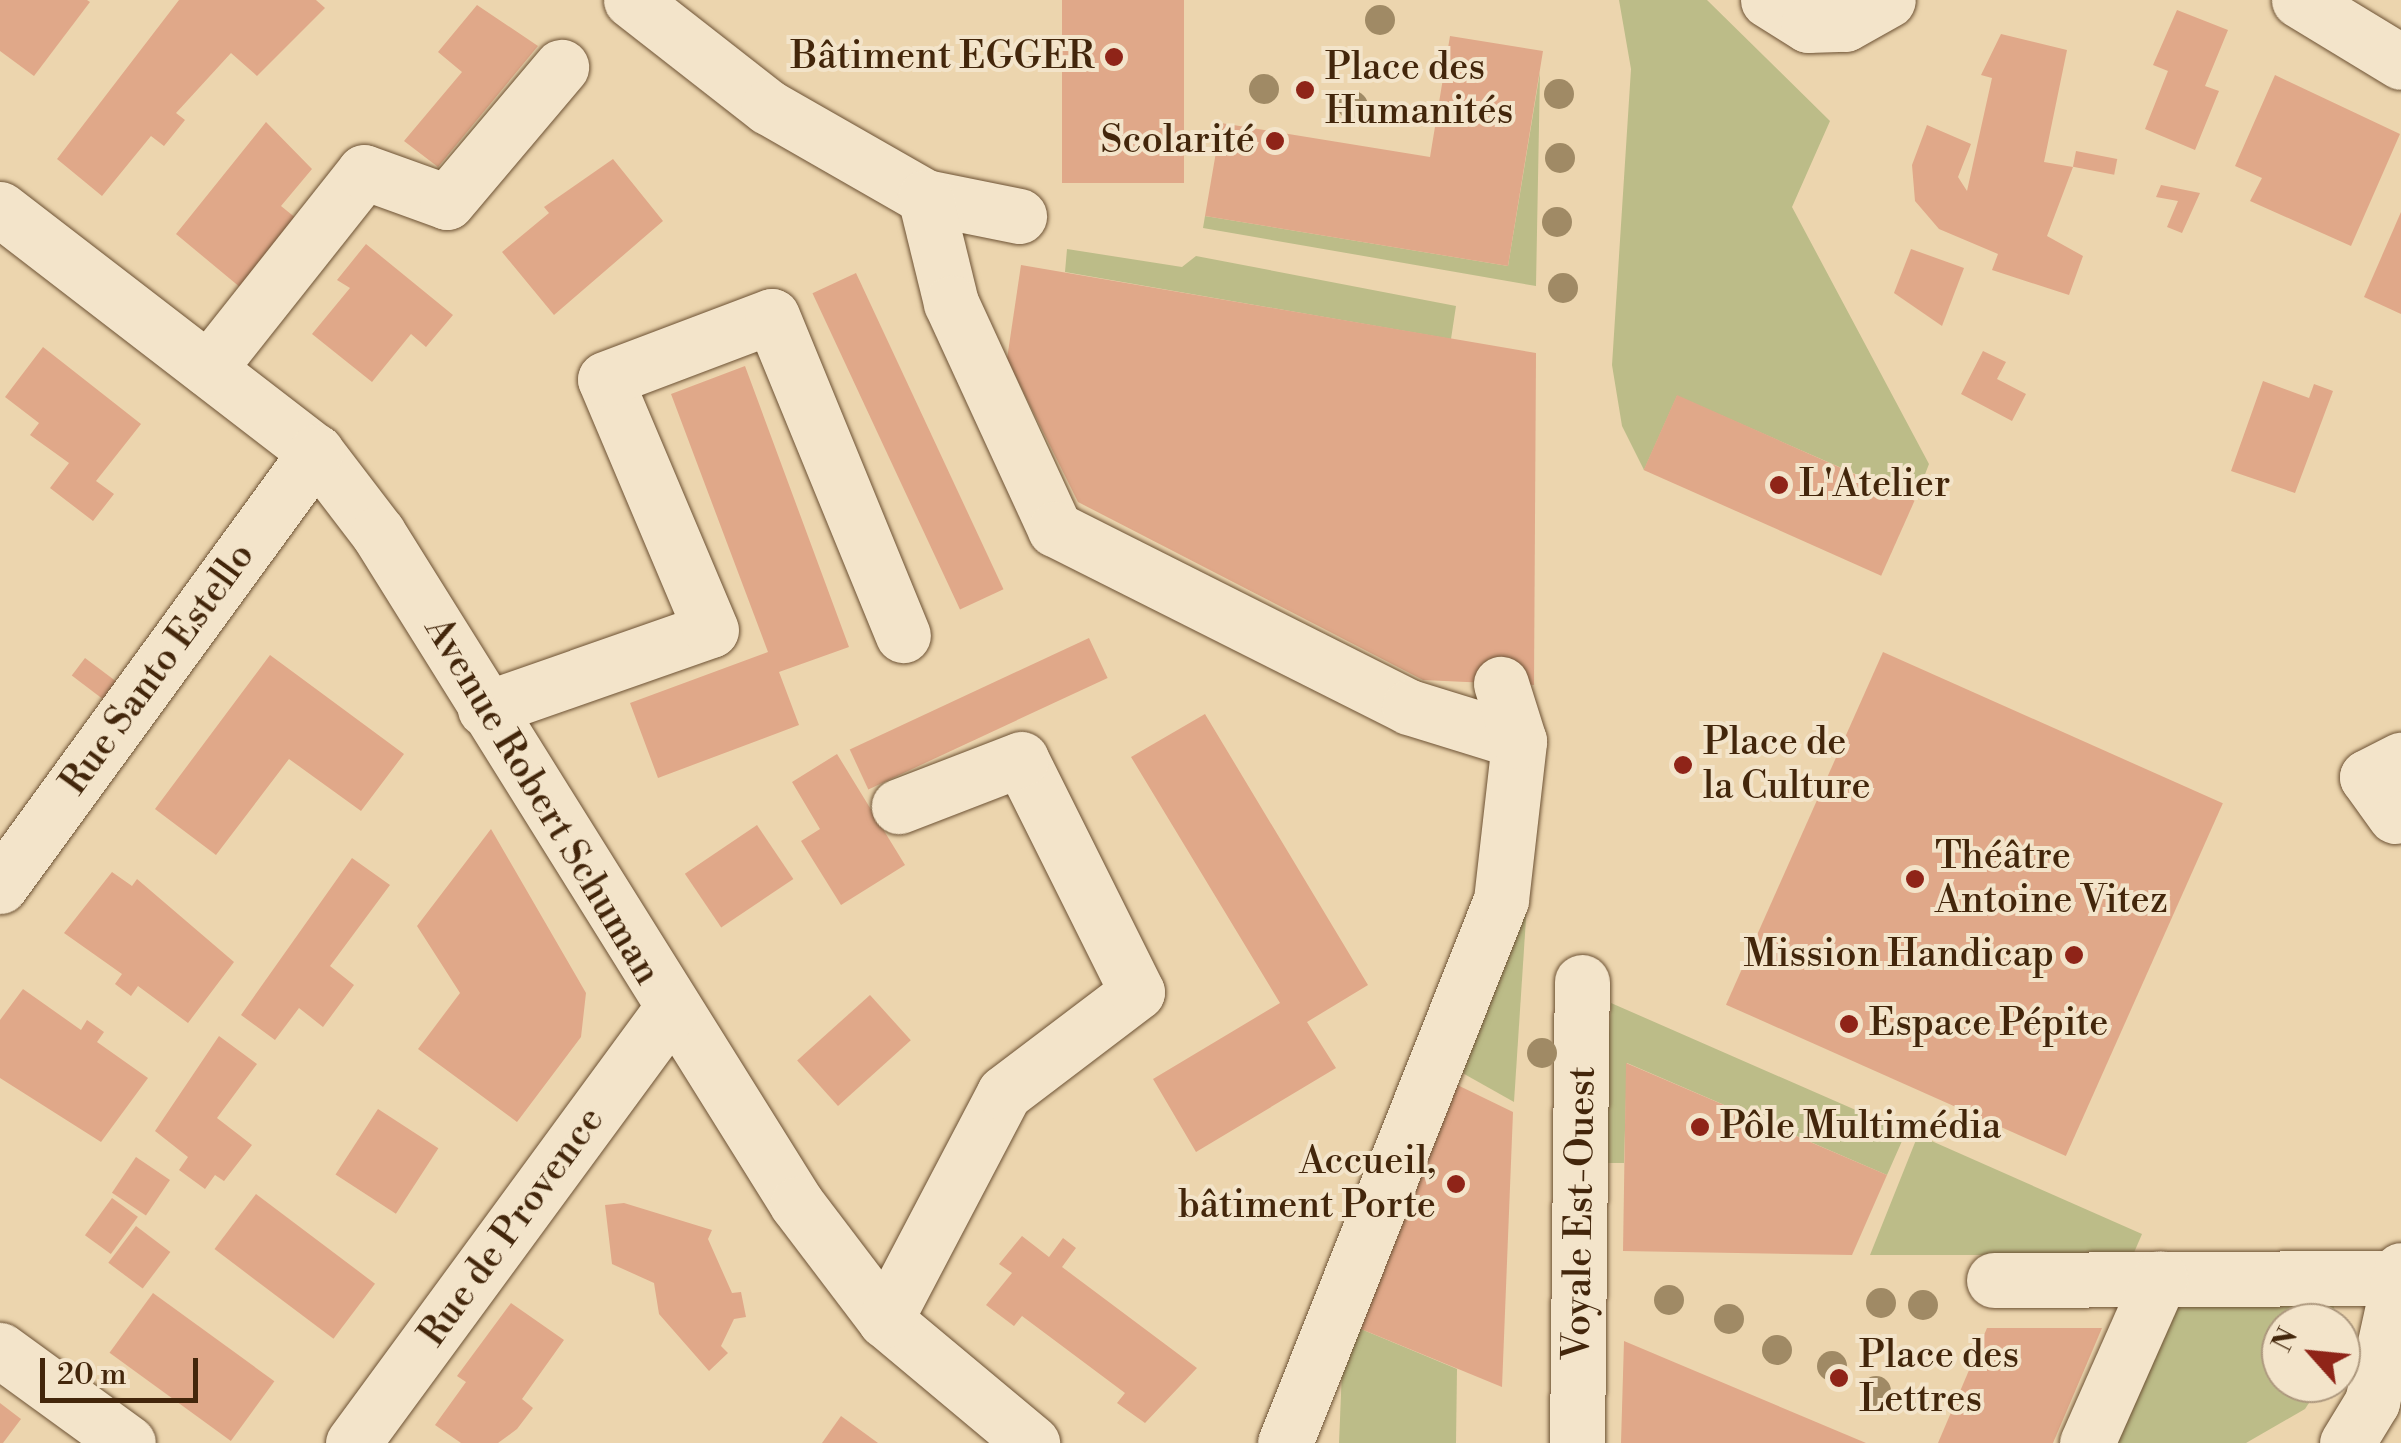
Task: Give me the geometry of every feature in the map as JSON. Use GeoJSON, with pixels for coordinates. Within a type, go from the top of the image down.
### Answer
{"type":"FeatureCollection","features":[{"type":"Feature","properties":{"kind":"street"},"geometry":{"type":"LineString","coordinates":[[631,0],[768,107],[925,198],[1019,216]]}},
{"type":"Feature","properties":{"kind":"street"},"geometry":{"type":"LineString","coordinates":[[1768,0],[1808,25],[1845,24],[1888,0]]}},
{"type":"Feature","properties":{"kind":"street"},"geometry":{"type":"LineString","coordinates":[[2299,0],[2401,62]]}},
{"type":"Feature","properties":{"kind":"street"},"geometry":{"type":"LineString","coordinates":[[208,369],[364,172],[447,202],[561,67]]}},
{"type":"Feature","properties":{"kind":"street"},"geometry":{"type":"LineString","coordinates":[[925,198],[951,303],[1055,529],[1409,707],[1519,742]]}},
{"type":"Feature","properties":{"kind":"street","name":"Avenue Robert Schuman"},"geometry":{"type":"LineString","coordinates":[[0,209],[316,452],[378,533],[670,1011],[885,1320],[1032,1443]]}},
{"type":"Feature","properties":{"kind":"street"},"geometry":{"type":"LineString","coordinates":[[485,709],[711,630],[605,379],[772,316],[903,635]]}},
{"type":"Feature","properties":{"kind":"street","name":"Rue Santo Estello"},"geometry":{"type":"LineString","coordinates":[[0,886],[316,452]]}},
{"type":"Feature","properties":{"kind":"street"},"geometry":{"type":"LineString","coordinates":[[1288,1435],[1501,900],[1519,742],[1501,684]]}},
{"type":"Feature","properties":{"kind":"street"},"geometry":{"type":"LineString","coordinates":[[885,1320],[1004,1093],[1137,992],[1020,758],[899,806]]}},
{"type":"Feature","properties":{"kind":"street"},"geometry":{"type":"LineString","coordinates":[[2395,816],[2367,777],[2401,760]]}},
{"type":"Feature","properties":{"kind":"street","name":"Voyale Est-Ouest"},"geometry":{"type":"LineString","coordinates":[[1577,1443],[1602,1277],[1582,982]]}},
{"type":"Feature","properties":{"kind":"street","name":"Rue de Provence"},"geometry":{"type":"LineString","coordinates":[[353,1443],[670,1011]]}},
{"type":"Feature","properties":{"kind":"street"},"geometry":{"type":"LineString","coordinates":[[1994,1280],[2341,1278],[2400,1274],[2372,1402],[2347,1443]]}},
{"type":"Feature","properties":{"kind":"street"},"geometry":{"type":"LineString","coordinates":[[2087,1443],[2160,1278]]}},
{"type":"Feature","properties":{"kind":"street"},"geometry":{"type":"LineString","coordinates":[[0,1350],[128,1443]]}},
{"type":"Feature","properties":{"kind":"green space"},"geometry":{"type":"Polygon","coordinates":[[[1619,0],[1707,0],[1830,121],[1792,207],[1929,464],[1915,500],[1677,396],[1644,470],[1622,426],[1612,365],[1631,69],[1619,0]]]}},
{"type":"Feature","properties":{"kind":"green space"},"geometry":{"type":"Polygon","coordinates":[[[1540,72],[1536,286],[1203,228],[1205,216],[1508,266],[1540,72]]]}},
{"type":"Feature","properties":{"kind":"green space"},"geometry":{"type":"Polygon","coordinates":[[[1067,249],[1182,267],[1196,256],[1456,306],[1451,339],[1065,272],[1067,249]]]}},
{"type":"Feature","properties":{"kind":"green space"},"geometry":{"type":"Polygon","coordinates":[[[1531,842],[1514,1102],[1450,1066],[1531,842]]]}},
{"type":"Feature","properties":{"kind":"green space"},"geometry":{"type":"Polygon","coordinates":[[[1611,1003],[1906,1132],[1887,1175],[1627,1063],[1624,1163],[1601,1163],[1611,1003]]]}},
{"type":"Feature","properties":{"kind":"green space"},"geometry":{"type":"Polygon","coordinates":[[[1918,1135],[2142,1234],[2133,1255],[1870,1255],[1918,1135]]]}},
{"type":"Feature","properties":{"kind":"green space"},"geometry":{"type":"Polygon","coordinates":[[[2329,1292],[2333,1303],[2261,1303],[2261,1403],[2309,1403],[2305,1409],[2246,1443],[2108,1443],[2177,1306],[2329,1292]]]}},
{"type":"Feature","properties":{"kind":"green space"},"geometry":{"type":"Polygon","coordinates":[[[1344,1322],[1457,1369],[1456,1443],[1339,1443],[1344,1322]]]}},
{"type":"Feature","properties":{"kind":"building"},"geometry":{"type":"Polygon","coordinates":[[[0,0],[90,2],[34,76],[0,51],[0,0]]]}},
{"type":"Feature","properties":{"kind":"building"},"geometry":{"type":"Polygon","coordinates":[[[179,0],[316,0],[325,8],[257,76],[231,53],[176,113],[185,120],[164,146],[151,136],[102,196],[57,159],[179,0]]]}},
{"type":"Feature","properties":{"kind":"building","name":"Bâtiment EGGER"},"geometry":{"type":"Polygon","coordinates":[[[1062,0],[1184,0],[1184,183],[1062,183],[1062,0]]]}},
{"type":"Feature","properties":{"kind":"building"},"geometry":{"type":"Polygon","coordinates":[[[477,5],[538,46],[438,167],[404,141],[462,72],[438,52],[477,5]]]}},
{"type":"Feature","properties":{"kind":"building"},"geometry":{"type":"Polygon","coordinates":[[[2177,10],[2228,30],[2205,86],[2219,91],[2195,150],[2145,129],[2168,71],[2153,65],[2177,10]]]}},
{"type":"Feature","properties":{"kind":"building"},"geometry":{"type":"Polygon","coordinates":[[[2001,34],[2067,50],[2044,162],[2073,167],[2047,236],[2083,256],[2069,295],[1992,270],[1998,254],[1939,229],[1915,201],[1912,165],[1927,125],[1971,144],[1958,177],[1967,191],[1992,78],[1981,75],[2001,34]]]}},
{"type":"Feature","properties":{"kind":"building","name":"Scolarité"},"geometry":{"type":"Polygon","coordinates":[[[1450,36],[1543,51],[1508,266],[1205,216],[1221,123],[1430,157],[1450,36]]]}},
{"type":"Feature","properties":{"kind":"building"},"geometry":{"type":"Polygon","coordinates":[[[2275,75],[2400,134],[2351,246],[2250,201],[2262,178],[2235,166],[2275,75]]]}},
{"type":"Feature","properties":{"kind":"building"},"geometry":{"type":"Polygon","coordinates":[[[266,122],[312,169],[281,206],[297,219],[241,288],[176,234],[266,122]]]}},
{"type":"Feature","properties":{"kind":"building"},"geometry":{"type":"Polygon","coordinates":[[[2076,151],[2117,159],[2114,175],[2073,167],[2076,151]]]}},
{"type":"Feature","properties":{"kind":"building"},"geometry":{"type":"Polygon","coordinates":[[[613,159],[663,221],[554,315],[502,252],[549,213],[544,207],[613,159]]]}},
{"type":"Feature","properties":{"kind":"building"},"geometry":{"type":"Polygon","coordinates":[[[2161,185],[2200,193],[2182,233],[2167,227],[2178,201],[2156,197],[2161,185]]]}},
{"type":"Feature","properties":{"kind":"building"},"geometry":{"type":"Polygon","coordinates":[[[2401,212],[2401,314],[2364,297],[2401,212]]]}},
{"type":"Feature","properties":{"kind":"building"},"geometry":{"type":"Polygon","coordinates":[[[366,244],[453,315],[426,347],[411,334],[372,382],[312,334],[350,288],[337,280],[366,244]]]}},
{"type":"Feature","properties":{"kind":"building"},"geometry":{"type":"Polygon","coordinates":[[[1911,249],[1964,268],[1942,326],[1894,293],[1911,249]]]}},
{"type":"Feature","properties":{"kind":"building"},"geometry":{"type":"Polygon","coordinates":[[[1021,265],[1536,353],[1534,685],[1423,680],[1078,502],[1007,359],[1021,265]]]}},
{"type":"Feature","properties":{"kind":"building"},"geometry":{"type":"Polygon","coordinates":[[[856,273],[1003,589],[960,610],[812,293],[856,273]]]}},
{"type":"Feature","properties":{"kind":"building"},"geometry":{"type":"Polygon","coordinates":[[[43,347],[141,424],[96,481],[114,494],[93,521],[50,488],[69,463],[30,435],[39,423],[5,397],[43,347]]]}},
{"type":"Feature","properties":{"kind":"building"},"geometry":{"type":"Polygon","coordinates":[[[1983,351],[2006,362],[1997,379],[2026,394],[2012,421],[1961,394],[1983,351]]]}},
{"type":"Feature","properties":{"kind":"building"},"geometry":{"type":"Polygon","coordinates":[[[745,366],[849,647],[779,672],[799,725],[658,778],[630,703],[768,652],[671,394],[745,366]]]}},
{"type":"Feature","properties":{"kind":"building"},"geometry":{"type":"Polygon","coordinates":[[[2263,381],[2309,398],[2314,384],[2333,391],[2295,493],[2231,471],[2263,381]]]}},
{"type":"Feature","properties":{"kind":"building","name":"L'Atelier"},"geometry":{"type":"Polygon","coordinates":[[[1677,395],[1915,501],[1881,576],[1644,470],[1677,395]]]}},
{"type":"Feature","properties":{"kind":"building"},"geometry":{"type":"Polygon","coordinates":[[[1089,638],[1108,678],[868,789],[850,750],[1089,638]]]}},
{"type":"Feature","properties":{"kind":"building"},"geometry":{"type":"Polygon","coordinates":[[[1883,652],[2223,803],[2066,1156],[1726,1005],[1883,652]]]}},
{"type":"Feature","properties":{"kind":"building"},"geometry":{"type":"Polygon","coordinates":[[[270,655],[404,754],[361,811],[289,759],[216,855],[155,809],[270,655]]]}},
{"type":"Feature","properties":{"kind":"building"},"geometry":{"type":"Polygon","coordinates":[[[85,658],[121,685],[108,703],[72,676],[85,658]]]}},
{"type":"Feature","properties":{"kind":"building"},"geometry":{"type":"Polygon","coordinates":[[[1205,714],[1368,985],[1307,1022],[1336,1068],[1196,1152],[1153,1079],[1280,1003],[1131,757],[1205,714]]]}},
{"type":"Feature","properties":{"kind":"building"},"geometry":{"type":"Polygon","coordinates":[[[837,754],[905,865],[841,905],[801,841],[820,829],[792,782],[837,754]]]}},
{"type":"Feature","properties":{"kind":"building"},"geometry":{"type":"Polygon","coordinates":[[[757,825],[793,879],[721,928],[685,874],[757,825]]]}},
{"type":"Feature","properties":{"kind":"building"},"geometry":{"type":"Polygon","coordinates":[[[491,829],[586,993],[581,1037],[517,1122],[418,1049],[460,993],[417,926],[491,829]]]}},
{"type":"Feature","properties":{"kind":"building"},"geometry":{"type":"Polygon","coordinates":[[[352,858],[390,885],[330,966],[354,985],[323,1027],[299,1008],[275,1040],[241,1015],[352,858]]]}},
{"type":"Feature","properties":{"kind":"building"},"geometry":{"type":"Polygon","coordinates":[[[112,872],[132,886],[137,879],[234,962],[188,1023],[138,986],[131,996],[115,984],[122,974],[64,933],[112,872]]]}},
{"type":"Feature","properties":{"kind":"building"},"geometry":{"type":"Polygon","coordinates":[[[23,989],[81,1030],[87,1020],[104,1032],[97,1042],[148,1078],[101,1142],[0,1078],[0,1020],[23,989]]]}},
{"type":"Feature","properties":{"kind":"building"},"geometry":{"type":"Polygon","coordinates":[[[870,995],[911,1040],[838,1106],[797,1061],[870,995]]]}},
{"type":"Feature","properties":{"kind":"building"},"geometry":{"type":"Polygon","coordinates":[[[219,1036],[257,1064],[217,1118],[252,1145],[224,1181],[215,1175],[205,1189],[179,1170],[188,1157],[155,1131],[219,1036]]]}},
{"type":"Feature","properties":{"kind":"building","name":"Pôle Multimédia"},"geometry":{"type":"Polygon","coordinates":[[[1626,1063],[1887,1175],[1852,1255],[1623,1251],[1626,1063]]]}},
{"type":"Feature","properties":{"kind":"building","name":"Accueil, bâtiment Porte"},"geometry":{"type":"Polygon","coordinates":[[[1445,1079],[1513,1112],[1502,1387],[1344,1322],[1445,1079]]]}},
{"type":"Feature","properties":{"kind":"building"},"geometry":{"type":"Polygon","coordinates":[[[378,1109],[438,1148],[396,1214],[336,1174],[378,1109]]]}},
{"type":"Feature","properties":{"kind":"building"},"geometry":{"type":"Polygon","coordinates":[[[136,1157],[170,1180],[146,1216],[112,1193],[136,1157]]]}},
{"type":"Feature","properties":{"kind":"building"},"geometry":{"type":"Polygon","coordinates":[[[256,1194],[375,1284],[333,1339],[214,1249],[256,1194]]]}},
{"type":"Feature","properties":{"kind":"building"},"geometry":{"type":"Polygon","coordinates":[[[112,1198],[138,1217],[111,1254],[85,1235],[112,1198]]]}},
{"type":"Feature","properties":{"kind":"building"},"geometry":{"type":"Polygon","coordinates":[[[624,1203],[712,1230],[708,1239],[732,1293],[741,1292],[746,1317],[734,1319],[721,1346],[728,1353],[709,1371],[659,1314],[654,1283],[612,1264],[605,1205],[624,1203]]]}},
{"type":"Feature","properties":{"kind":"building"},"geometry":{"type":"Polygon","coordinates":[[[136,1226],[170,1252],[143,1289],[108,1263],[136,1226]]]}},
{"type":"Feature","properties":{"kind":"building"},"geometry":{"type":"Polygon","coordinates":[[[1022,1236],[1049,1257],[1063,1238],[1076,1248],[1062,1267],[1197,1368],[1145,1423],[1117,1403],[1125,1393],[1022,1316],[1014,1326],[986,1305],[1012,1273],[999,1264],[1022,1236]]]}},
{"type":"Feature","properties":{"kind":"building"},"geometry":{"type":"Polygon","coordinates":[[[153,1293],[274,1381],[231,1441],[110,1353],[153,1293]]]}},
{"type":"Feature","properties":{"kind":"building"},"geometry":{"type":"Polygon","coordinates":[[[511,1303],[564,1340],[522,1399],[533,1408],[517,1429],[498,1443],[461,1443],[435,1425],[466,1382],[457,1376],[511,1303]]]}},
{"type":"Feature","properties":{"kind":"building"},"geometry":{"type":"Polygon","coordinates":[[[1987,1328],[2102,1328],[2053,1443],[1938,1443],[1987,1328]]]}},
{"type":"Feature","properties":{"kind":"building"},"geometry":{"type":"Polygon","coordinates":[[[1624,1341],[1866,1443],[1621,1443],[1624,1341]]]}},
{"type":"Feature","properties":{"kind":"building"},"geometry":{"type":"Polygon","coordinates":[[[0,1403],[21,1419],[3,1443],[0,1443],[0,1403]]]}},
{"type":"Feature","properties":{"kind":"building"},"geometry":{"type":"Polygon","coordinates":[[[841,1416],[878,1443],[822,1443],[841,1416]]]}},
{"type":"Feature","properties":{"kind":"place","name":"Bâtiment EGGER"},"geometry":{"type":"Point","coordinates":[1114,57]}},
{"type":"Feature","properties":{"kind":"place","name":"Place des Humanités"},"geometry":{"type":"Point","coordinates":[1305,90]}},
{"type":"Feature","properties":{"kind":"place","name":"Scolarité"},"geometry":{"type":"Point","coordinates":[1275,141]}},
{"type":"Feature","properties":{"kind":"place","name":"L'Atelier"},"geometry":{"type":"Point","coordinates":[1779,485]}},
{"type":"Feature","properties":{"kind":"place","name":"Place de la Culture"},"geometry":{"type":"Point","coordinates":[1683,765]}},
{"type":"Feature","properties":{"kind":"place","name":"Théâtre Antoine Vitez"},"geometry":{"type":"Point","coordinates":[1915,879]}},
{"type":"Feature","properties":{"kind":"place","name":"Mission Handicap"},"geometry":{"type":"Point","coordinates":[2074,955]}},
{"type":"Feature","properties":{"kind":"place","name":"Espace Pépite"},"geometry":{"type":"Point","coordinates":[1849,1024]}},
{"type":"Feature","properties":{"kind":"place","name":"Pôle Multimédia"},"geometry":{"type":"Point","coordinates":[1700,1127]}},
{"type":"Feature","properties":{"kind":"place","name":"Accueil, bâtiment Porte"},"geometry":{"type":"Point","coordinates":[1456,1184]}},
{"type":"Feature","properties":{"kind":"place","name":"Place des Lettres"},"geometry":{"type":"Point","coordinates":[1839,1378]}}]}
